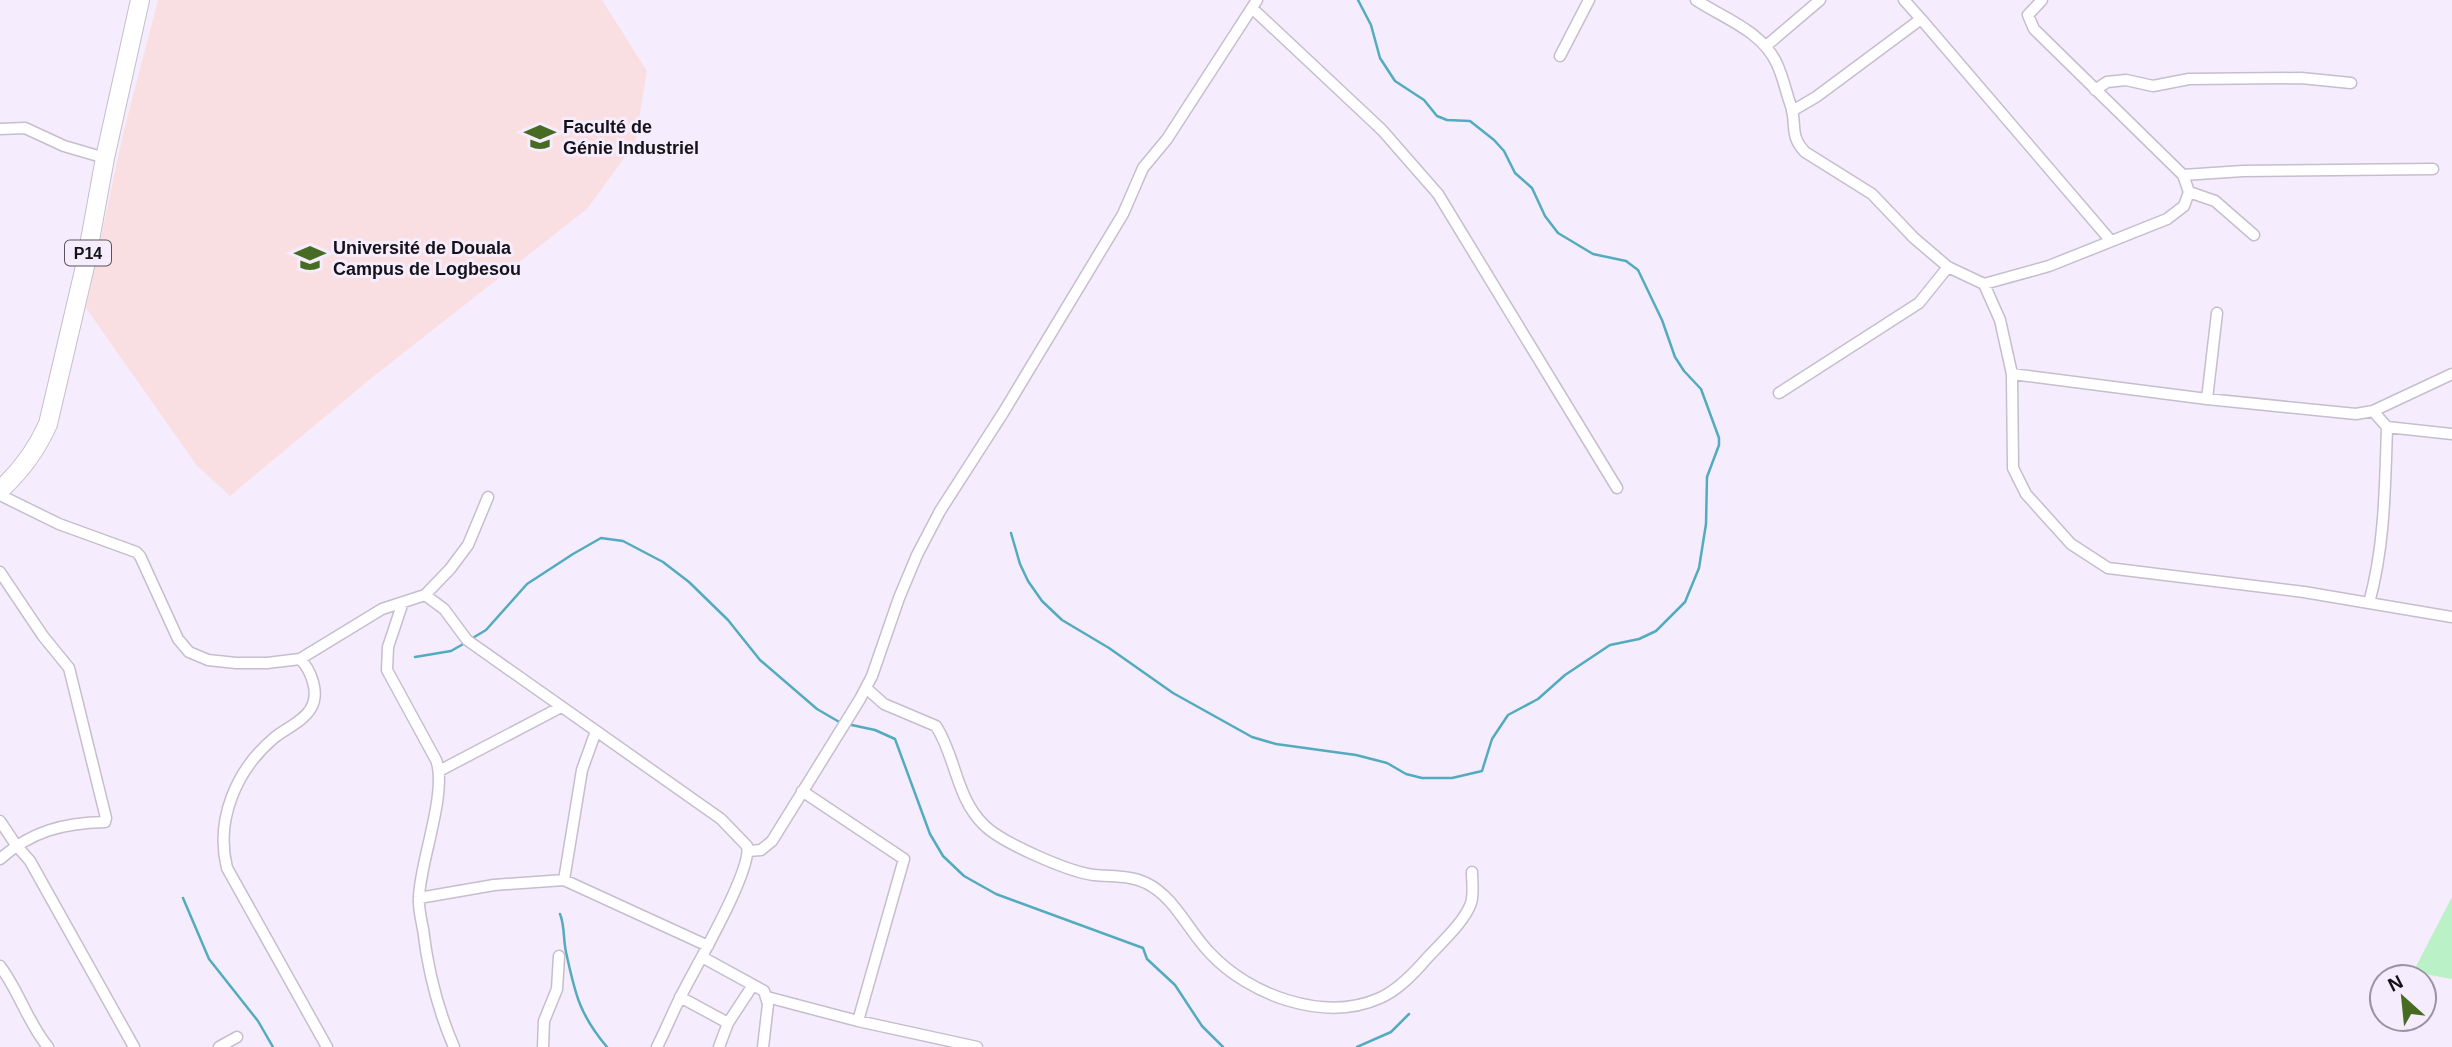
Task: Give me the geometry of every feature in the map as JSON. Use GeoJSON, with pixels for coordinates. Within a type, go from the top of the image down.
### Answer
{"type":"FeatureCollection","features":[{"type":"Feature","properties":{"kind":"main road","name":"P14"},"geometry":{"type":"LineString","coordinates":[[0,493],[27,462],[47,425],[86,262],[105,158],[140,0]]}},
{"type":"Feature","properties":{"kind":"street"},"geometry":{"type":"LineString","coordinates":[[1560,56],[1589,0]]}},
{"type":"Feature","properties":{"kind":"street"},"geometry":{"type":"LineString","coordinates":[[1696,0],[1757,37],[1766,47],[1777,63],[1792,111],[1793,133],[1805,152],[1872,194],[1948,267],[1984,284],[2049,266],[2167,219],[2185,206],[2189,192],[2183,175],[2034,29],[2028,15],[2042,0]]}},
{"type":"Feature","properties":{"kind":"street"},"geometry":{"type":"LineString","coordinates":[[1766,47],[1820,0]]}},
{"type":"Feature","properties":{"kind":"street"},"geometry":{"type":"LineString","coordinates":[[1904,0],[2111,242]]}},
{"type":"Feature","properties":{"kind":"street"},"geometry":{"type":"LineString","coordinates":[[748,852],[761,850],[772,841],[866,688],[899,598],[940,511],[1003,413],[1123,214],[1143,168],[1167,139],[1255,4],[1382,130],[1438,194],[1617,488]]}},
{"type":"Feature","properties":{"kind":"street"},"geometry":{"type":"LineString","coordinates":[[1792,111],[1816,97],[1921,19]]}},
{"type":"Feature","properties":{"kind":"street"},"geometry":{"type":"LineString","coordinates":[[2095,90],[2106,82],[2126,79],[2153,86],[2200,79],[2301,78],[2351,83]]}},
{"type":"Feature","properties":{"kind":"street"},"geometry":{"type":"LineString","coordinates":[[0,129],[25,128],[64,146],[105,158]]}},
{"type":"Feature","properties":{"kind":"street"},"geometry":{"type":"LineString","coordinates":[[2183,175],[2243,171],[2433,169]]}},
{"type":"Feature","properties":{"kind":"street"},"geometry":{"type":"LineString","coordinates":[[2189,192],[2215,201],[2254,235]]}},
{"type":"Feature","properties":{"kind":"street"},"geometry":{"type":"LineString","coordinates":[[1779,393],[1919,303],[1948,267]]}},
{"type":"Feature","properties":{"kind":"street"},"geometry":{"type":"LineString","coordinates":[[1984,284],[2000,320],[2012,374],[2013,468],[2026,494],[2071,544],[2091,559],[2108,568],[2304,592],[2452,617]]}},
{"type":"Feature","properties":{"kind":"street"},"geometry":{"type":"LineString","coordinates":[[2207,399],[2217,313]]}},
{"type":"Feature","properties":{"kind":"street"},"geometry":{"type":"LineString","coordinates":[[2012,374],[2207,399],[2356,414],[2373,411],[2452,374]]}},
{"type":"Feature","properties":{"kind":"street"},"geometry":{"type":"LineString","coordinates":[[2373,411],[2387,426],[2452,434]]}},
{"type":"Feature","properties":{"kind":"street"},"geometry":{"type":"LineString","coordinates":[[2369,603],[2378,570],[2383,531],[2387,426]]}},
{"type":"Feature","properties":{"kind":"street"},"geometry":{"type":"LineString","coordinates":[[0,493],[59,524],[135,552],[140,556],[178,639],[189,652],[197,657],[236,663],[300,659],[382,608],[425,595],[468,545],[488,497]]}},
{"type":"Feature","properties":{"kind":"street"},"geometry":{"type":"LineString","coordinates":[[0,859],[16,845],[34,835],[75,823],[105,822],[106,818],[69,668],[2,578]]}},
{"type":"Feature","properties":{"kind":"street"},"geometry":{"type":"LineString","coordinates":[[425,595],[444,609],[467,639],[720,819],[743,840],[748,852],[735,888],[657,1047]]}},
{"type":"Feature","properties":{"kind":"street"},"geometry":{"type":"LineString","coordinates":[[403,602],[388,647],[387,670],[436,760],[439,771],[432,832],[419,898],[430,979],[440,1014],[454,1047]]}},
{"type":"Feature","properties":{"kind":"street"},"geometry":{"type":"LineString","coordinates":[[300,659],[311,673],[313,703],[306,715],[271,740],[242,773],[227,810],[223,853],[227,868],[327,1047]]}},
{"type":"Feature","properties":{"kind":"street"},"geometry":{"type":"LineString","coordinates":[[866,688],[884,704],[936,726],[958,786],[982,824],[998,837],[1083,873],[1137,879],[1148,883],[1228,971],[1251,985],[1286,999],[1331,1008],[1351,1007],[1388,994],[1413,974],[1464,917],[1471,904],[1472,872]]}},
{"type":"Feature","properties":{"kind":"street"},"geometry":{"type":"LineString","coordinates":[[439,771],[561,707]]}},
{"type":"Feature","properties":{"kind":"street"},"geometry":{"type":"LineString","coordinates":[[564,880],[582,770],[596,731]]}},
{"type":"Feature","properties":{"kind":"street"},"geometry":{"type":"LineString","coordinates":[[802,791],[904,859],[858,1021]]}},
{"type":"Feature","properties":{"kind":"street"},"geometry":{"type":"LineString","coordinates":[[0,821],[30,861],[134,1047]]}},
{"type":"Feature","properties":{"kind":"street"},"geometry":{"type":"LineString","coordinates":[[419,898],[494,885],[564,880],[708,946]]}},
{"type":"Feature","properties":{"kind":"street"},"geometry":{"type":"LineString","coordinates":[[542,1047],[544,1021],[556,989],[559,956]]}},
{"type":"Feature","properties":{"kind":"street"},"geometry":{"type":"LineString","coordinates":[[702,957],[764,991],[768,1004],[762,1047]]}},
{"type":"Feature","properties":{"kind":"street"},"geometry":{"type":"LineString","coordinates":[[0,966],[48,1047]]}},
{"type":"Feature","properties":{"kind":"street"},"geometry":{"type":"LineString","coordinates":[[719,1047],[728,1023],[753,985]]}},
{"type":"Feature","properties":{"kind":"street"},"geometry":{"type":"LineString","coordinates":[[680,997],[728,1023]]}},
{"type":"Feature","properties":{"kind":"street"},"geometry":{"type":"LineString","coordinates":[[767,997],[858,1021],[978,1047]]}},
{"type":"Feature","properties":{"kind":"street"},"geometry":{"type":"LineString","coordinates":[[219,1047],[237,1037]]}},
{"type":"Feature","properties":{"kind":"shaded area","name":"Université de Douala Campus de Logbesou"},"geometry":{"type":"Polygon","coordinates":[[[158,0],[602,0],[647,71],[635,143],[587,209],[374,376],[230,496],[197,466],[86,308],[123,134],[158,0]]]}},
{"type":"Feature","properties":{"kind":"green space"},"geometry":{"type":"Polygon","coordinates":[[[2452,897],[2452,979],[2438,976],[2438,963],[2418,963],[2452,897]]]}},
{"type":"Feature","properties":{"kind":"waterway"},"geometry":{"type":"LineString","coordinates":[[1011,533],[1020,564],[1042,601],[1062,620],[1109,648],[1173,693],[1252,737],[1276,744],[1356,755],[1387,763],[1406,774],[1422,778],[1452,778],[1482,771],[1492,739],[1508,715],[1538,699],[1565,675],[1610,645],[1639,639],[1656,631],[1685,602],[1699,568],[1706,524],[1707,477],[1719,438],[1701,389],[1675,357],[1662,320],[1638,270],[1626,261],[1593,254],[1558,233],[1545,216],[1532,188],[1515,173],[1504,151],[1494,140],[1470,121],[1447,120],[1437,116],[1424,100],[1395,81],[1380,58],[1371,25],[1358,0]]}},
{"type":"Feature","properties":{"kind":"waterway"},"geometry":{"type":"LineString","coordinates":[[471,639],[486,630],[527,584],[573,554],[601,538],[623,541],[663,562],[689,582],[728,620],[760,660],[817,709],[841,723]]}},
{"type":"Feature","properties":{"kind":"waterway"},"geometry":{"type":"LineString","coordinates":[[415,657],[451,651],[465,643]]}},
{"type":"Feature","properties":{"kind":"waterway"},"geometry":{"type":"LineString","coordinates":[[847,724],[875,730],[895,739],[930,834],[943,856],[964,876],[996,894],[1143,948],[1147,959],[1175,985],[1202,1026],[1223,1047]]}},
{"type":"Feature","properties":{"kind":"waterway"},"geometry":{"type":"LineString","coordinates":[[183,898],[209,959],[258,1021],[273,1047]]}},
{"type":"Feature","properties":{"kind":"waterway"},"geometry":{"type":"LineString","coordinates":[[560,914],[572,980],[579,1002],[590,1024],[607,1047]]}},
{"type":"Feature","properties":{"kind":"waterway"},"geometry":{"type":"LineString","coordinates":[[1357,1047],[1391,1032],[1409,1014]]}},
{"type":"Feature","properties":{"kind":"place","name":"Faculté de Génie Industriel"},"geometry":{"type":"Point","coordinates":[540,137]}},
{"type":"Feature","properties":{"kind":"place","name":"Université de Douala Campus de Logbesou"},"geometry":{"type":"Point","coordinates":[310,258]}}]}
